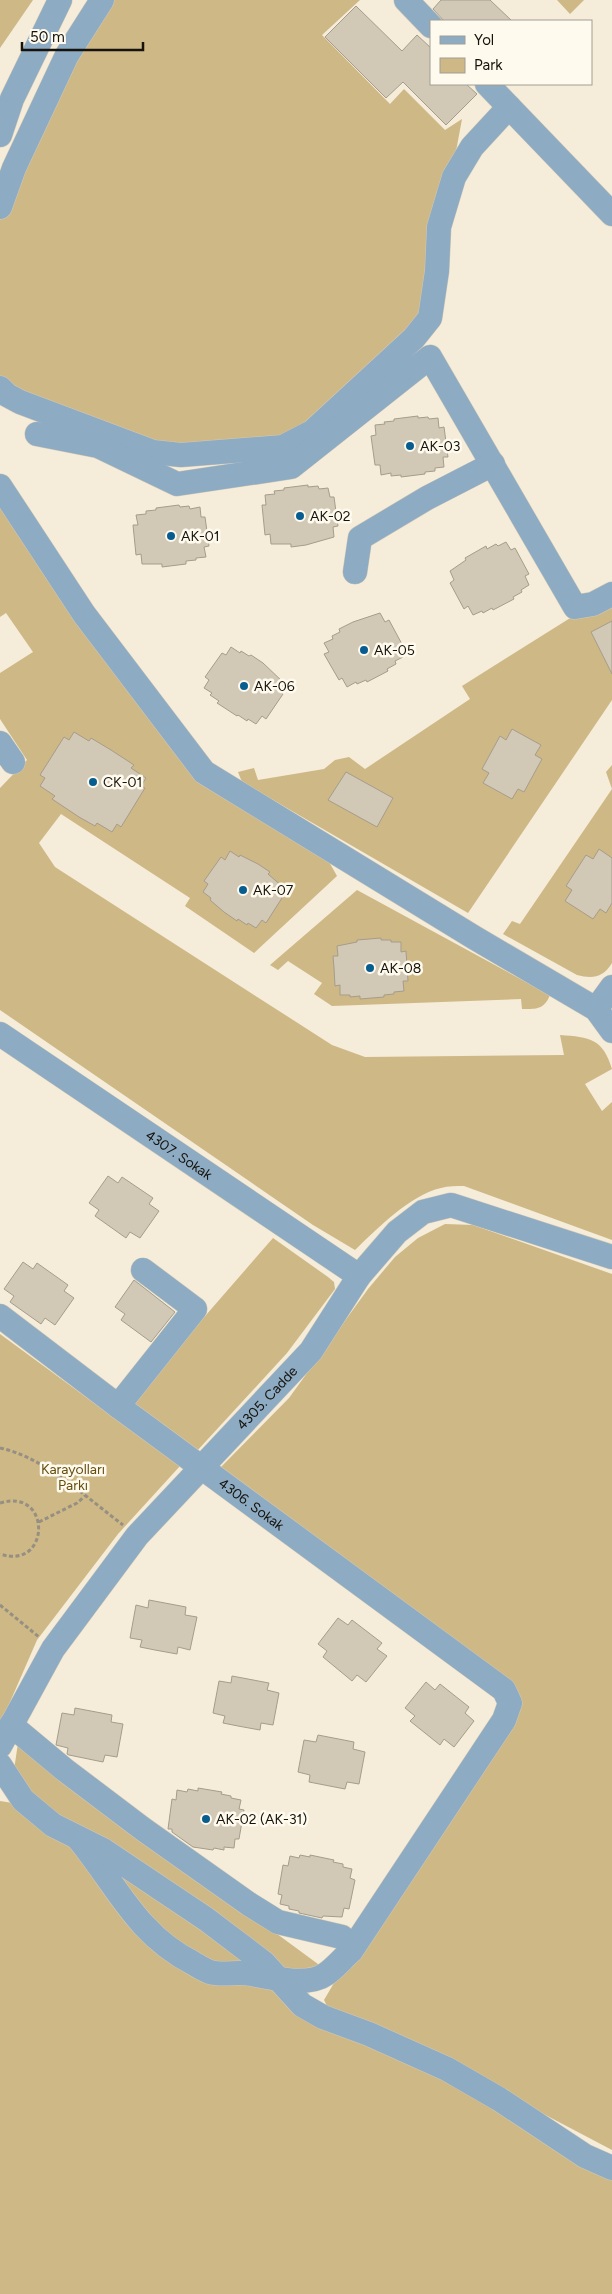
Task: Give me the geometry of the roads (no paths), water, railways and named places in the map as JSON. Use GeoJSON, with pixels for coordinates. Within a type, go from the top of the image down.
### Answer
{"type":"FeatureCollection","features":[{"type":"Feature","properties":{"kind":"street"},"geometry":{"type":"LineString","coordinates":[[0,135],[12,98],[60,0]]}},
{"type":"Feature","properties":{"kind":"street"},"geometry":{"type":"LineString","coordinates":[[0,207],[14,168],[67,55],[102,0]]}},
{"type":"Feature","properties":{"kind":"street"},"geometry":{"type":"LineString","coordinates":[[406,0],[430,25]]}},
{"type":"Feature","properties":{"kind":"street"},"geometry":{"type":"LineString","coordinates":[[488,85],[612,214]]}},
{"type":"Feature","properties":{"kind":"street"},"geometry":{"type":"LineString","coordinates":[[0,388],[7,395],[20,402],[153,452],[181,456],[284,447],[312,432],[414,338],[430,318],[437,271],[439,227],[454,177],[472,147],[509,107]]}},
{"type":"Feature","properties":{"kind":"street"},"geometry":{"type":"LineString","coordinates":[[37,434],[98,446],[178,484],[291,467],[430,357],[575,607],[593,604],[612,594]]}},
{"type":"Feature","properties":{"kind":"street"},"geometry":{"type":"LineString","coordinates":[[355,572],[360,538],[427,498],[493,464]]}},
{"type":"Feature","properties":{"kind":"street"},"geometry":{"type":"LineString","coordinates":[[0,486],[84,614],[204,772],[474,938],[596,1009],[612,1031]]}},
{"type":"Feature","properties":{"kind":"street"},"geometry":{"type":"LineString","coordinates":[[0,743],[13,762]]}},
{"type":"Feature","properties":{"kind":"street"},"geometry":{"type":"LineString","coordinates":[[596,1009],[612,987]]}},
{"type":"Feature","properties":{"kind":"street","name":"4307. Sokak"},"geometry":{"type":"LineString","coordinates":[[0,1034],[360,1276]]}},
{"type":"Feature","properties":{"kind":"street","name":"4305. Cadde"},"geometry":{"type":"LineString","coordinates":[[5,1736],[53,1648],[137,1536],[311,1350],[360,1276],[397,1232],[423,1212],[451,1205],[612,1257]]}},
{"type":"Feature","properties":{"kind":"street"},"geometry":{"type":"LineString","coordinates":[[118,1406],[195,1309],[143,1270]]}},
{"type":"Feature","properties":{"kind":"street","name":"4306. Sokak"},"geometry":{"type":"LineString","coordinates":[[0,1316],[118,1406],[504,1690],[510,1703],[504,1720],[351,1950],[325,1976],[304,1981],[279,1979]]}},
{"type":"Feature","properties":{"kind":"street"},"geometry":{"type":"LineString","coordinates":[[5,1736],[65,1770],[143,1829],[249,1904],[278,1922],[342,1937]]}},
{"type":"Feature","properties":{"kind":"street"},"geometry":{"type":"LineString","coordinates":[[0,1765],[23,1800],[53,1825],[103,1850],[206,1919],[264,1963],[302,2004],[323,2017],[370,2034],[447,2069],[499,2099],[585,2156],[612,2168]]}},
{"type":"Feature","properties":{"kind":"street"},"geometry":{"type":"LineString","coordinates":[[78,1838],[98,1863],[115,1891],[145,1929],[180,1957],[210,1972],[248,1973],[279,1979]]}},
{"type":"Feature","properties":{"kind":"place","name":"AK-03"},"geometry":{"type":"Point","coordinates":[410,446]}},
{"type":"Feature","properties":{"kind":"place","name":"AK-02"},"geometry":{"type":"Point","coordinates":[300,516]}},
{"type":"Feature","properties":{"kind":"place","name":"AK-01"},"geometry":{"type":"Point","coordinates":[171,536]}},
{"type":"Feature","properties":{"kind":"place","name":"AK-05"},"geometry":{"type":"Point","coordinates":[364,650]}},
{"type":"Feature","properties":{"kind":"place","name":"AK-06"},"geometry":{"type":"Point","coordinates":[244,686]}},
{"type":"Feature","properties":{"kind":"place","name":"CK-01"},"geometry":{"type":"Point","coordinates":[93,782]}},
{"type":"Feature","properties":{"kind":"place","name":"AK-07"},"geometry":{"type":"Point","coordinates":[243,890]}},
{"type":"Feature","properties":{"kind":"place","name":"AK-08"},"geometry":{"type":"Point","coordinates":[370,968]}},
{"type":"Feature","properties":{"kind":"place","name":"AK-02 (AK-31)"},"geometry":{"type":"Point","coordinates":[206,1819]}},
{"type":"Feature","properties":{"kind":"park label","name":"Karayolları Parkı"},"geometry":{"type":"Point","coordinates":[73,1478]}}]}
